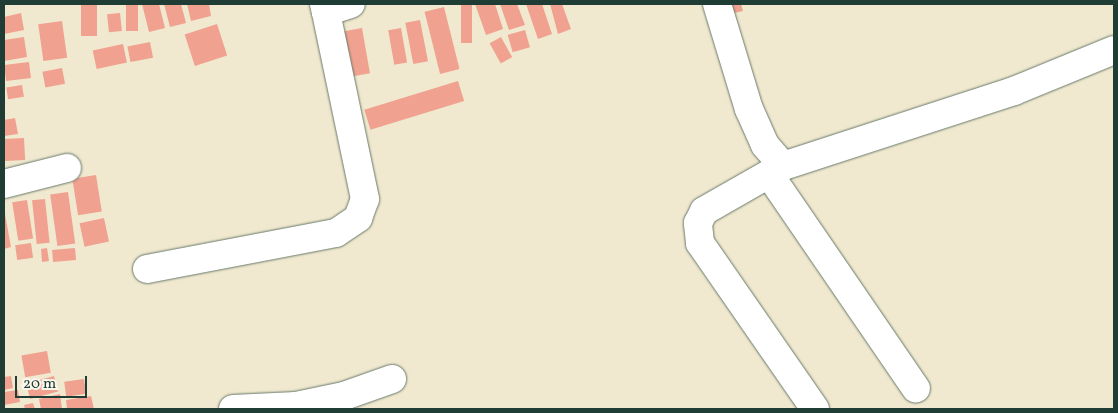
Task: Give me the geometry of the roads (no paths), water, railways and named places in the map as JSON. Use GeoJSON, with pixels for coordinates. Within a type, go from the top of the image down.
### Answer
{"type":"FeatureCollection","features":[{"type":"Feature","properties":{"kind":"street"},"geometry":{"type":"LineString","coordinates":[[717,4],[749,109],[776,170],[916,389]]}},
{"type":"Feature","properties":{"kind":"street"},"geometry":{"type":"LineString","coordinates":[[147,269],[336,233],[358,218],[365,199],[333,6]]}},
{"type":"Feature","properties":{"kind":"street"},"geometry":{"type":"LineString","coordinates":[[815,409],[700,243],[698,223],[704,211],[776,170],[1014,91],[1114,50]]}},
{"type":"Feature","properties":{"kind":"street"},"geometry":{"type":"LineString","coordinates":[[4,184],[67,168]]}},
{"type":"Feature","properties":{"kind":"street"},"geometry":{"type":"LineString","coordinates":[[233,409],[296,406],[344,396],[392,379]]}}]}
